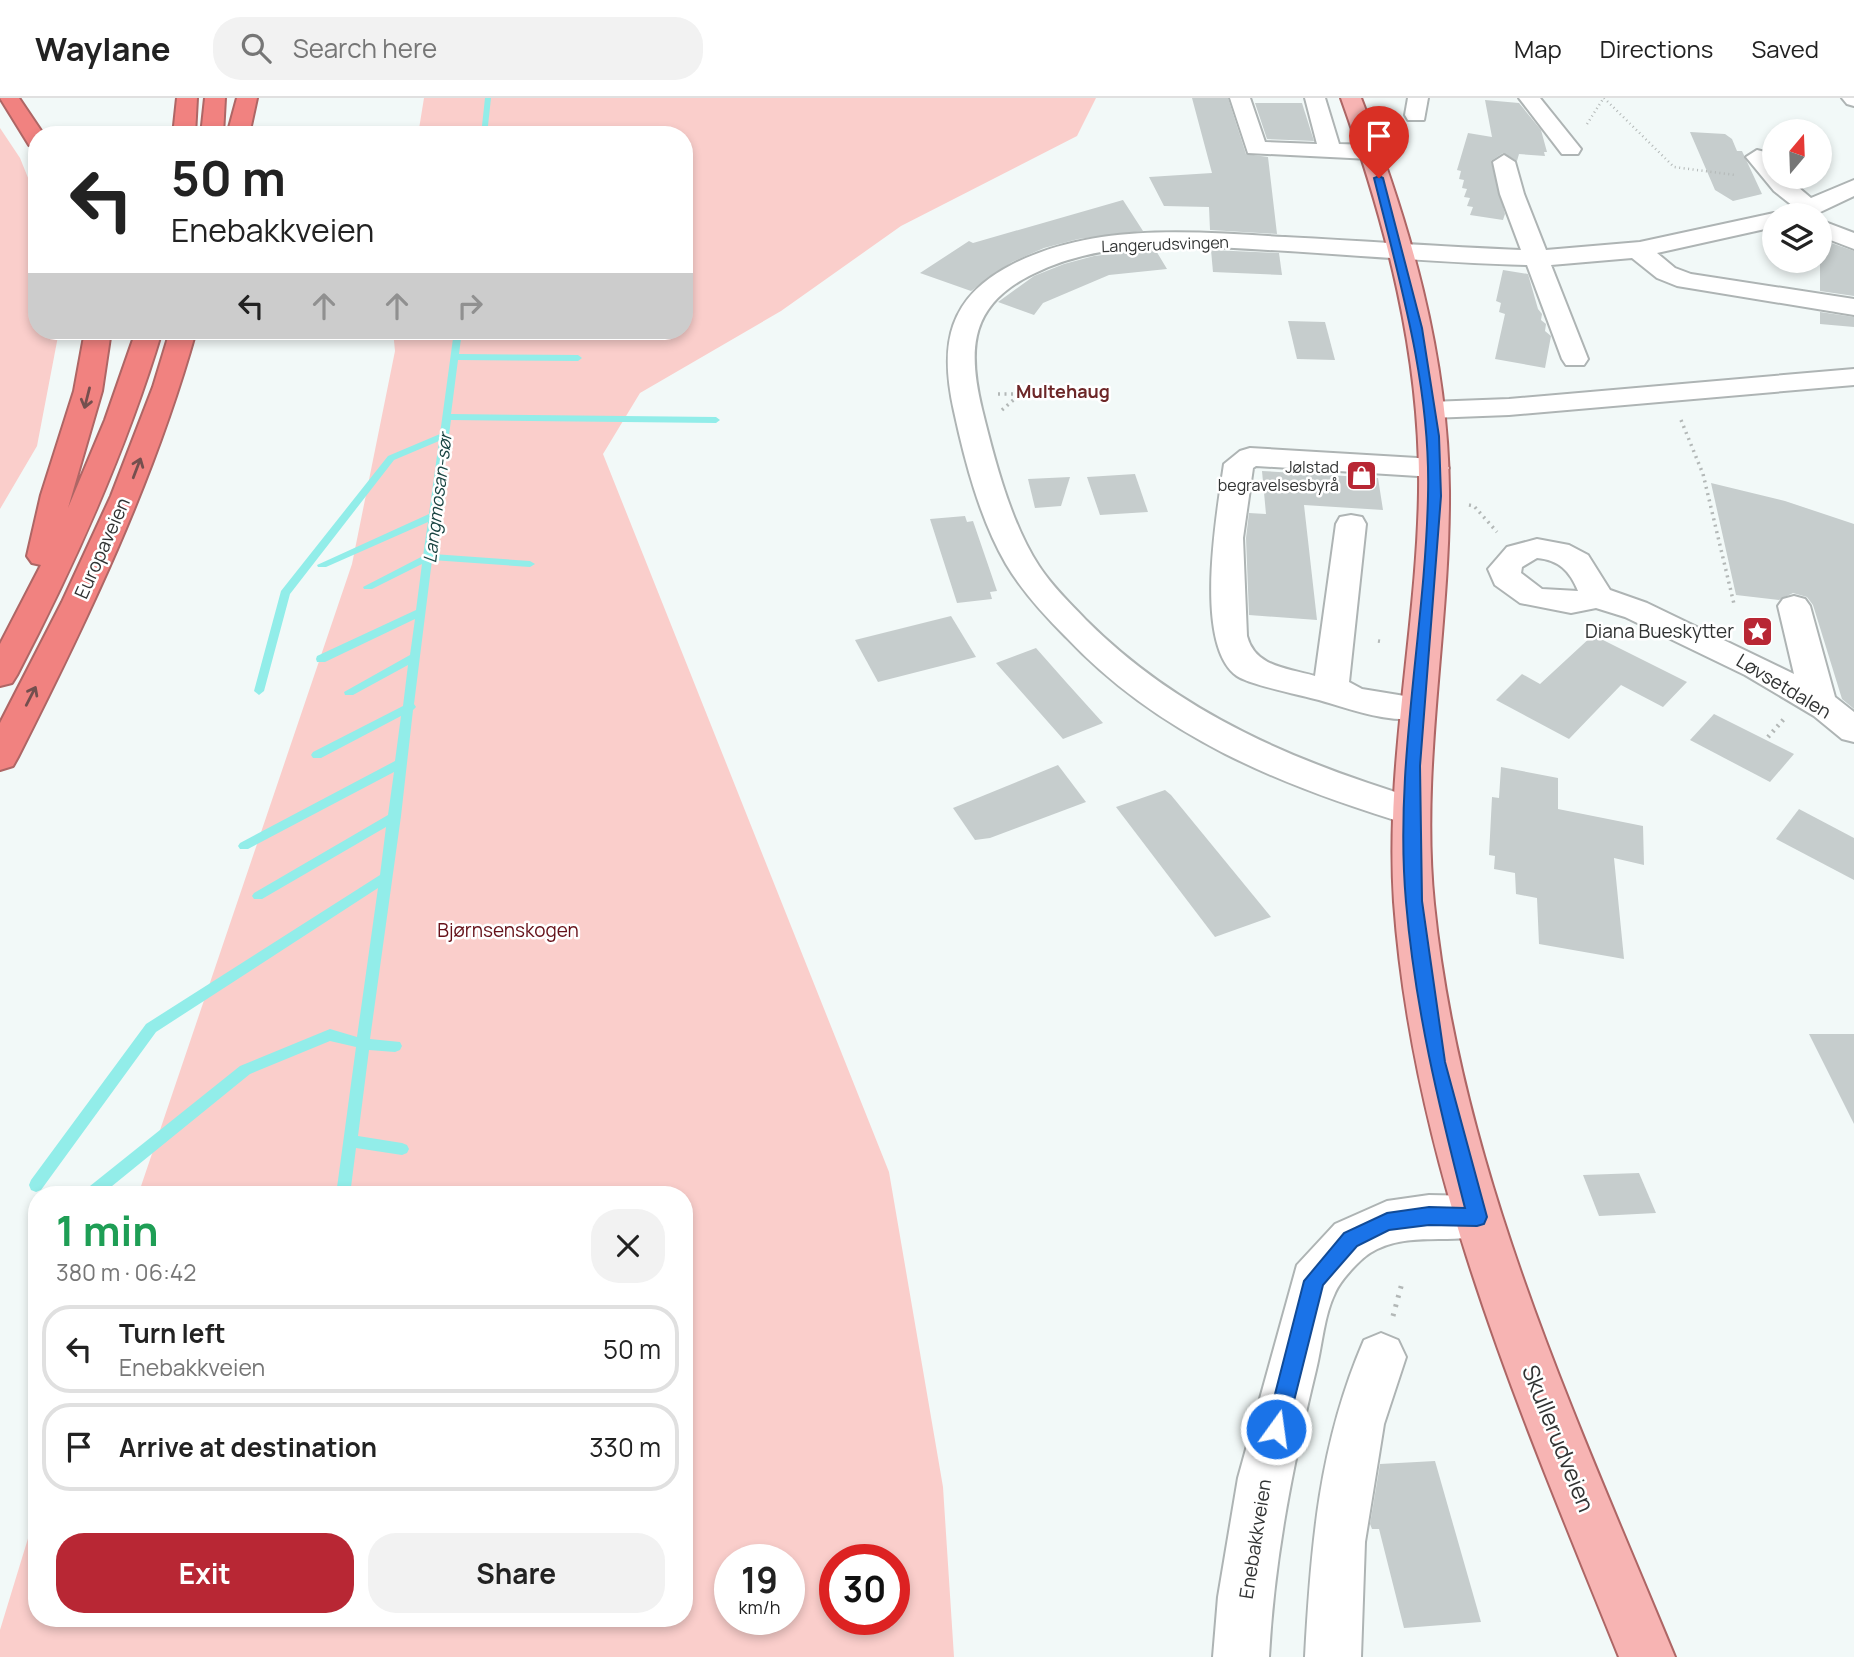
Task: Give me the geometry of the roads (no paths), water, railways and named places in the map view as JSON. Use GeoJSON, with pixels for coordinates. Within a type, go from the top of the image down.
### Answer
{"type":"FeatureCollection","features":[{"type":"Feature","properties":{"kind":"highway"},"geometry":{"type":"LineString","coordinates":[[9,98],[28,126]]}},
{"type":"Feature","properties":{"kind":"highway"},"geometry":{"type":"LineString","coordinates":[[185,126],[187,98]]}},
{"type":"Feature","properties":{"kind":"highway"},"geometry":{"type":"LineString","coordinates":[[213,126],[215,98]]}},
{"type":"Feature","properties":{"kind":"highway"},"geometry":{"type":"LineString","coordinates":[[240,126],[247,98]]}},
{"type":"Feature","properties":{"kind":"highway"},"geometry":{"type":"LineString","coordinates":[[27,624],[58,488],[79,432],[90,388],[97,340]]}},
{"type":"Feature","properties":{"kind":"highway","name":"Europaveien"},"geometry":{"type":"LineString","coordinates":[[0,675],[105,458],[146,340]]}},
{"type":"Feature","properties":{"kind":"highway","name":"Europaveien"},"geometry":{"type":"LineString","coordinates":[[0,757],[70,620],[122,506],[158,412],[180,340]]}},
{"type":"Feature","properties":{"kind":"main road"},"geometry":{"type":"LineString","coordinates":[[1351,98],[1370,152],[1398,250],[1417,328],[1430,410],[1434,468],[1411,811],[1414,901],[1426,1003],[1439,1073],[1477,1217]]}},
{"type":"Feature","properties":{"kind":"main road","name":"Skullerudveien"},"geometry":{"type":"LineString","coordinates":[[1477,1217],[1535,1382],[1647,1657]]}},
{"type":"Feature","properties":{"kind":"street"},"geometry":{"type":"LineString","coordinates":[[1240,98],[1255,147],[1370,152]]}},
{"type":"Feature","properties":{"kind":"street"},"geometry":{"type":"LineString","coordinates":[[1315,98],[1330,150]]}},
{"type":"Feature","properties":{"kind":"street"},"geometry":{"type":"LineString","coordinates":[[1529,98],[1570,149]]}},
{"type":"Feature","properties":{"kind":"street"},"geometry":{"type":"LineString","coordinates":[[1757,157],[1762,163]]}},
{"type":"Feature","properties":{"kind":"street"},"geometry":{"type":"LineString","coordinates":[[1504,162],[1512,194],[1575,359]]}},
{"type":"Feature","properties":{"kind":"street"},"geometry":{"type":"LineString","coordinates":[[1829,203],[1854,187]]}},
{"type":"Feature","properties":{"kind":"street"},"geometry":{"type":"LineString","coordinates":[[1784,189],[1796,203]]}},
{"type":"Feature","properties":{"kind":"street","name":"Langerudsvingen"},"geometry":{"type":"LineString","coordinates":[[1411,811],[1340,791],[1289,772],[1246,751],[1147,693],[1087,643],[1037,586],[1018,559],[997,510],[965,394],[959,343],[967,319],[981,299],[1006,279],[1057,256],[1098,246],[1185,240],[1535,257],[1638,250],[1762,223]]}},
{"type":"Feature","properties":{"kind":"street"},"geometry":{"type":"LineString","coordinates":[[1832,230],[1854,242]]}},
{"type":"Feature","properties":{"kind":"street"},"geometry":{"type":"LineString","coordinates":[[1638,250],[1666,273],[1686,281],[1854,307]]}},
{"type":"Feature","properties":{"kind":"street"},"geometry":{"type":"LineString","coordinates":[[1430,410],[1509,407],[1854,377]]}},
{"type":"Feature","properties":{"kind":"street"},"geometry":{"type":"LineString","coordinates":[[1417,708],[1339,694],[1250,669],[1236,654],[1230,636],[1228,538],[1239,464],[1250,457],[1434,468]]}},
{"type":"Feature","properties":{"kind":"street"},"geometry":{"type":"LineString","coordinates":[[1339,694],[1331,686],[1351,524]]}},
{"type":"Feature","properties":{"kind":"street","name":"Løvsetdalen"},"geometry":{"type":"LineString","coordinates":[[1597,597],[1580,563],[1548,549],[1532,548],[1518,552],[1504,569],[1506,578],[1531,596],[1571,603],[1597,597],[1636,610],[1745,661],[1804,709],[1854,730]]}},
{"type":"Feature","properties":{"kind":"street"},"geometry":{"type":"LineString","coordinates":[[1794,606],[1804,709]]}},
{"type":"Feature","properties":{"kind":"street","name":"Enebakkveien"},"geometry":{"type":"LineString","coordinates":[[1241,1657],[1245,1597],[1264,1478],[1314,1281],[1350,1239],[1387,1222],[1429,1216],[1477,1217]]}},
{"type":"Feature","properties":{"kind":"street"},"geometry":{"type":"LineString","coordinates":[[1333,1657],[1338,1542],[1359,1424],[1381,1357]]}},
{"type":"Feature","properties":{"kind":"waterway","name":"Langmosan-sør"},"geometry":{"type":"LineString","coordinates":[[485,126],[488,98]]}},
{"type":"Feature","properties":{"kind":"waterway","name":"Langmosan-sør"},"geometry":{"type":"LineString","coordinates":[[444,435],[457,340]]}},
{"type":"Feature","properties":{"kind":"waterway"},"geometry":{"type":"LineString","coordinates":[[455,357],[578,358]]}},
{"type":"Feature","properties":{"kind":"waterway"},"geometry":{"type":"LineString","coordinates":[[447,417],[716,420]]}},
{"type":"Feature","properties":{"kind":"waterway"},"geometry":{"type":"LineString","coordinates":[[259,691],[285,593],[391,458],[444,435]]}},
{"type":"Feature","properties":{"kind":"waterway","name":"Langmosan-sør"},"geometry":{"type":"LineString","coordinates":[[433,516],[444,435]]}},
{"type":"Feature","properties":{"kind":"waterway"},"geometry":{"type":"LineString","coordinates":[[322,565],[433,516]]}},
{"type":"Feature","properties":{"kind":"waterway","name":"Langmosan-sør"},"geometry":{"type":"LineString","coordinates":[[428,558],[433,516]]}},
{"type":"Feature","properties":{"kind":"waterway"},"geometry":{"type":"LineString","coordinates":[[368,587],[428,558]]}},
{"type":"Feature","properties":{"kind":"waterway","name":"Langmosan-sør"},"geometry":{"type":"LineString","coordinates":[[421,612],[428,558]]}},
{"type":"Feature","properties":{"kind":"waterway"},"geometry":{"type":"LineString","coordinates":[[428,558],[530,564]]}},
{"type":"Feature","properties":{"kind":"waterway"},"geometry":{"type":"LineString","coordinates":[[321,659],[421,612]]}},
{"type":"Feature","properties":{"kind":"waterway","name":"Langmosan-sør"},"geometry":{"type":"LineString","coordinates":[[415,657],[421,612]]}},
{"type":"Feature","properties":{"kind":"waterway"},"geometry":{"type":"LineString","coordinates":[[349,692],[415,657]]}},
{"type":"Feature","properties":{"kind":"waterway"},"geometry":{"type":"LineString","coordinates":[[408,708],[415,657]]}},
{"type":"Feature","properties":{"kind":"waterway"},"geometry":{"type":"LineString","coordinates":[[317,755],[408,708]]}},
{"type":"Feature","properties":{"kind":"waterway"},"geometry":{"type":"LineString","coordinates":[[401,763],[408,708]]}},
{"type":"Feature","properties":{"kind":"waterway"},"geometry":{"type":"LineString","coordinates":[[244,846],[401,763]]}},
{"type":"Feature","properties":{"kind":"waterway"},"geometry":{"type":"LineString","coordinates":[[393,817],[401,763]]}},
{"type":"Feature","properties":{"kind":"waterway"},"geometry":{"type":"LineString","coordinates":[[258,896],[393,817]]}},
{"type":"Feature","properties":{"kind":"waterway"},"geometry":{"type":"LineString","coordinates":[[385,877],[393,817]]}},
{"type":"Feature","properties":{"kind":"waterway"},"geometry":{"type":"LineString","coordinates":[[36,1185],[151,1028],[385,877]]}},
{"type":"Feature","properties":{"kind":"waterway"},"geometry":{"type":"LineString","coordinates":[[363,1044],[385,877]]}},
{"type":"Feature","properties":{"kind":"waterway"},"geometry":{"type":"LineString","coordinates":[[101,1186],[245,1070],[330,1035],[363,1044]]}},
{"type":"Feature","properties":{"kind":"waterway"},"geometry":{"type":"LineString","coordinates":[[344,1186],[363,1044]]}},
{"type":"Feature","properties":{"kind":"waterway"},"geometry":{"type":"LineString","coordinates":[[363,1044],[395,1046]]}},
{"type":"Feature","properties":{"kind":"waterway"},"geometry":{"type":"LineString","coordinates":[[351,1141],[402,1149]]}},
{"type":"Feature","properties":{"kind":"place","name":"Jølstad begravelsesbyrå"},"geometry":{"type":"Point","coordinates":[1362,476]}},
{"type":"Feature","properties":{"kind":"place","name":"Diana Bueskytter"},"geometry":{"type":"Point","coordinates":[1757,631]}},
{"type":"Feature","properties":{"kind":"district","name":"Multehaug"},"geometry":{"type":"Point","coordinates":[1063,391]}},
{"type":"Feature","properties":{"kind":"park label","name":"Bjørnsenskogen"},"geometry":{"type":"Point","coordinates":[508,930]}}]}
